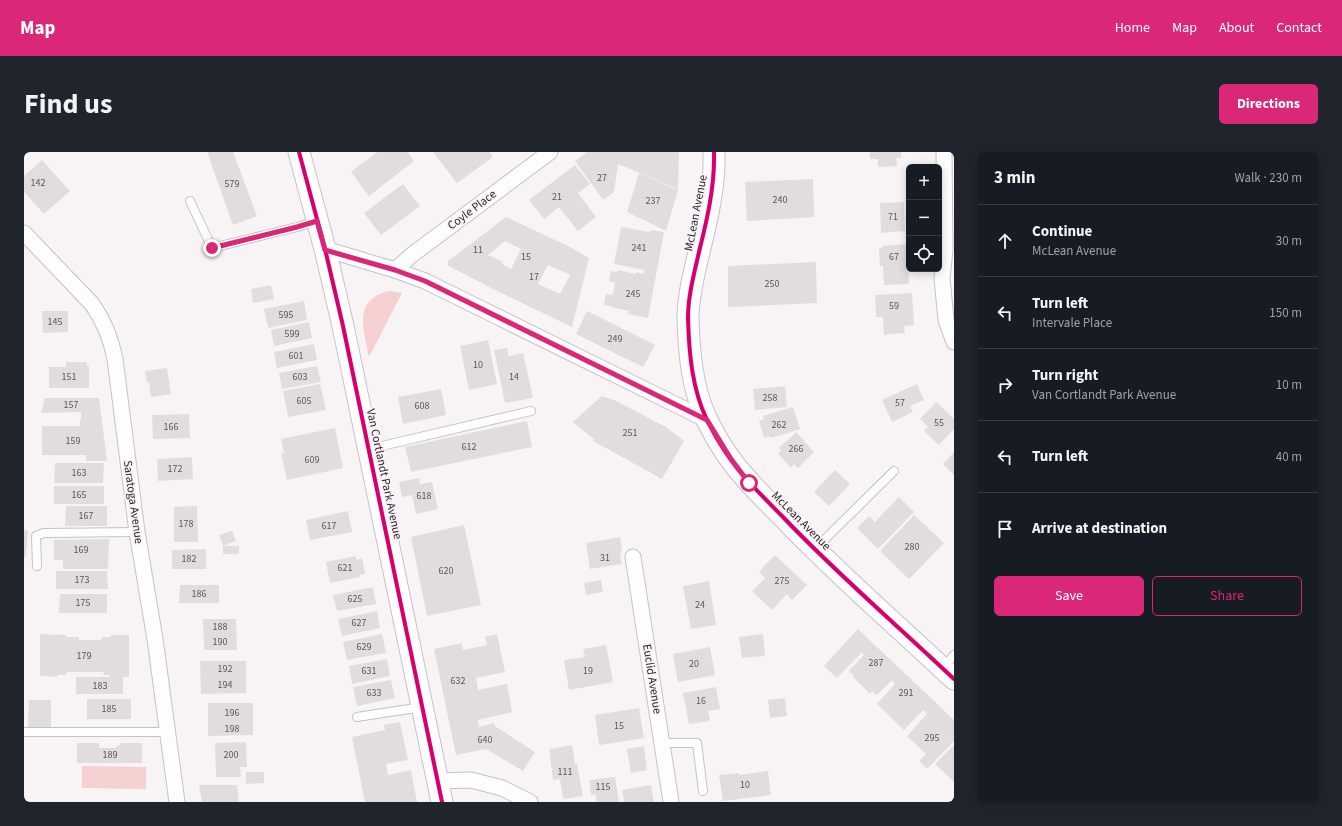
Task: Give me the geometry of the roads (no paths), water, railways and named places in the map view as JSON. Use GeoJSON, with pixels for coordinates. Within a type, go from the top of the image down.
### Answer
{"type":"FeatureCollection","features":[{"type":"Feature","properties":{"kind":"street","name":"Van Cortlandt Park Avenue"},"geometry":{"type":"LineString","coordinates":[[299,152],[325,250],[369,449],[442,802]]}},
{"type":"Feature","properties":{"kind":"street","name":"Coyle Place"},"geometry":{"type":"LineString","coordinates":[[395,270],[413,254],[550,152]]}},
{"type":"Feature","properties":{"kind":"street","name":"McLean Avenue"},"geometry":{"type":"LineString","coordinates":[[714,152],[712,187],[692,285],[688,315],[689,346],[693,376],[707,420],[739,471],[814,549],[950,667]]}},
{"type":"Feature","properties":{"kind":"street"},"geometry":{"type":"LineString","coordinates":[[944,152],[945,250],[942,278],[946,320],[954,342]]}},
{"type":"Feature","properties":{"kind":"street","name":"Saratoga Avenue"},"geometry":{"type":"LineString","coordinates":[[24,233],[92,304],[101,317],[112,345],[136,532],[155,639],[177,802]]}},
{"type":"Feature","properties":{"kind":"street"},"geometry":{"type":"LineString","coordinates":[[325,250],[395,270],[425,281],[707,420]]}},
{"type":"Feature","properties":{"kind":"street","name":"Euclid Avenue"},"geometry":{"type":"LineString","coordinates":[[633,556],[671,802]]}},
{"type":"Feature","properties":{"kind":"street"},"geometry":{"type":"LineString","coordinates":[[438,781],[471,780],[502,788],[530,802]]}},
{"type":"Feature","properties":{"kind":"lane"},"geometry":{"type":"LineString","coordinates":[[190,201],[212,248],[317,221]]}},
{"type":"Feature","properties":{"kind":"lane"},"geometry":{"type":"LineString","coordinates":[[369,449],[531,411]]}},
{"type":"Feature","properties":{"kind":"lane"},"geometry":{"type":"LineString","coordinates":[[814,549],[894,472]]}},
{"type":"Feature","properties":{"kind":"lane"},"geometry":{"type":"LineString","coordinates":[[37,566],[36,536],[44,532],[136,532]]}},
{"type":"Feature","properties":{"kind":"lane"},"geometry":{"type":"LineString","coordinates":[[357,717],[422,707]]}},
{"type":"Feature","properties":{"kind":"lane"},"geometry":{"type":"LineString","coordinates":[[24,732],[168,732]]}},
{"type":"Feature","properties":{"kind":"lane"},"geometry":{"type":"LineString","coordinates":[[662,743],[697,743],[703,791]]}}]}
